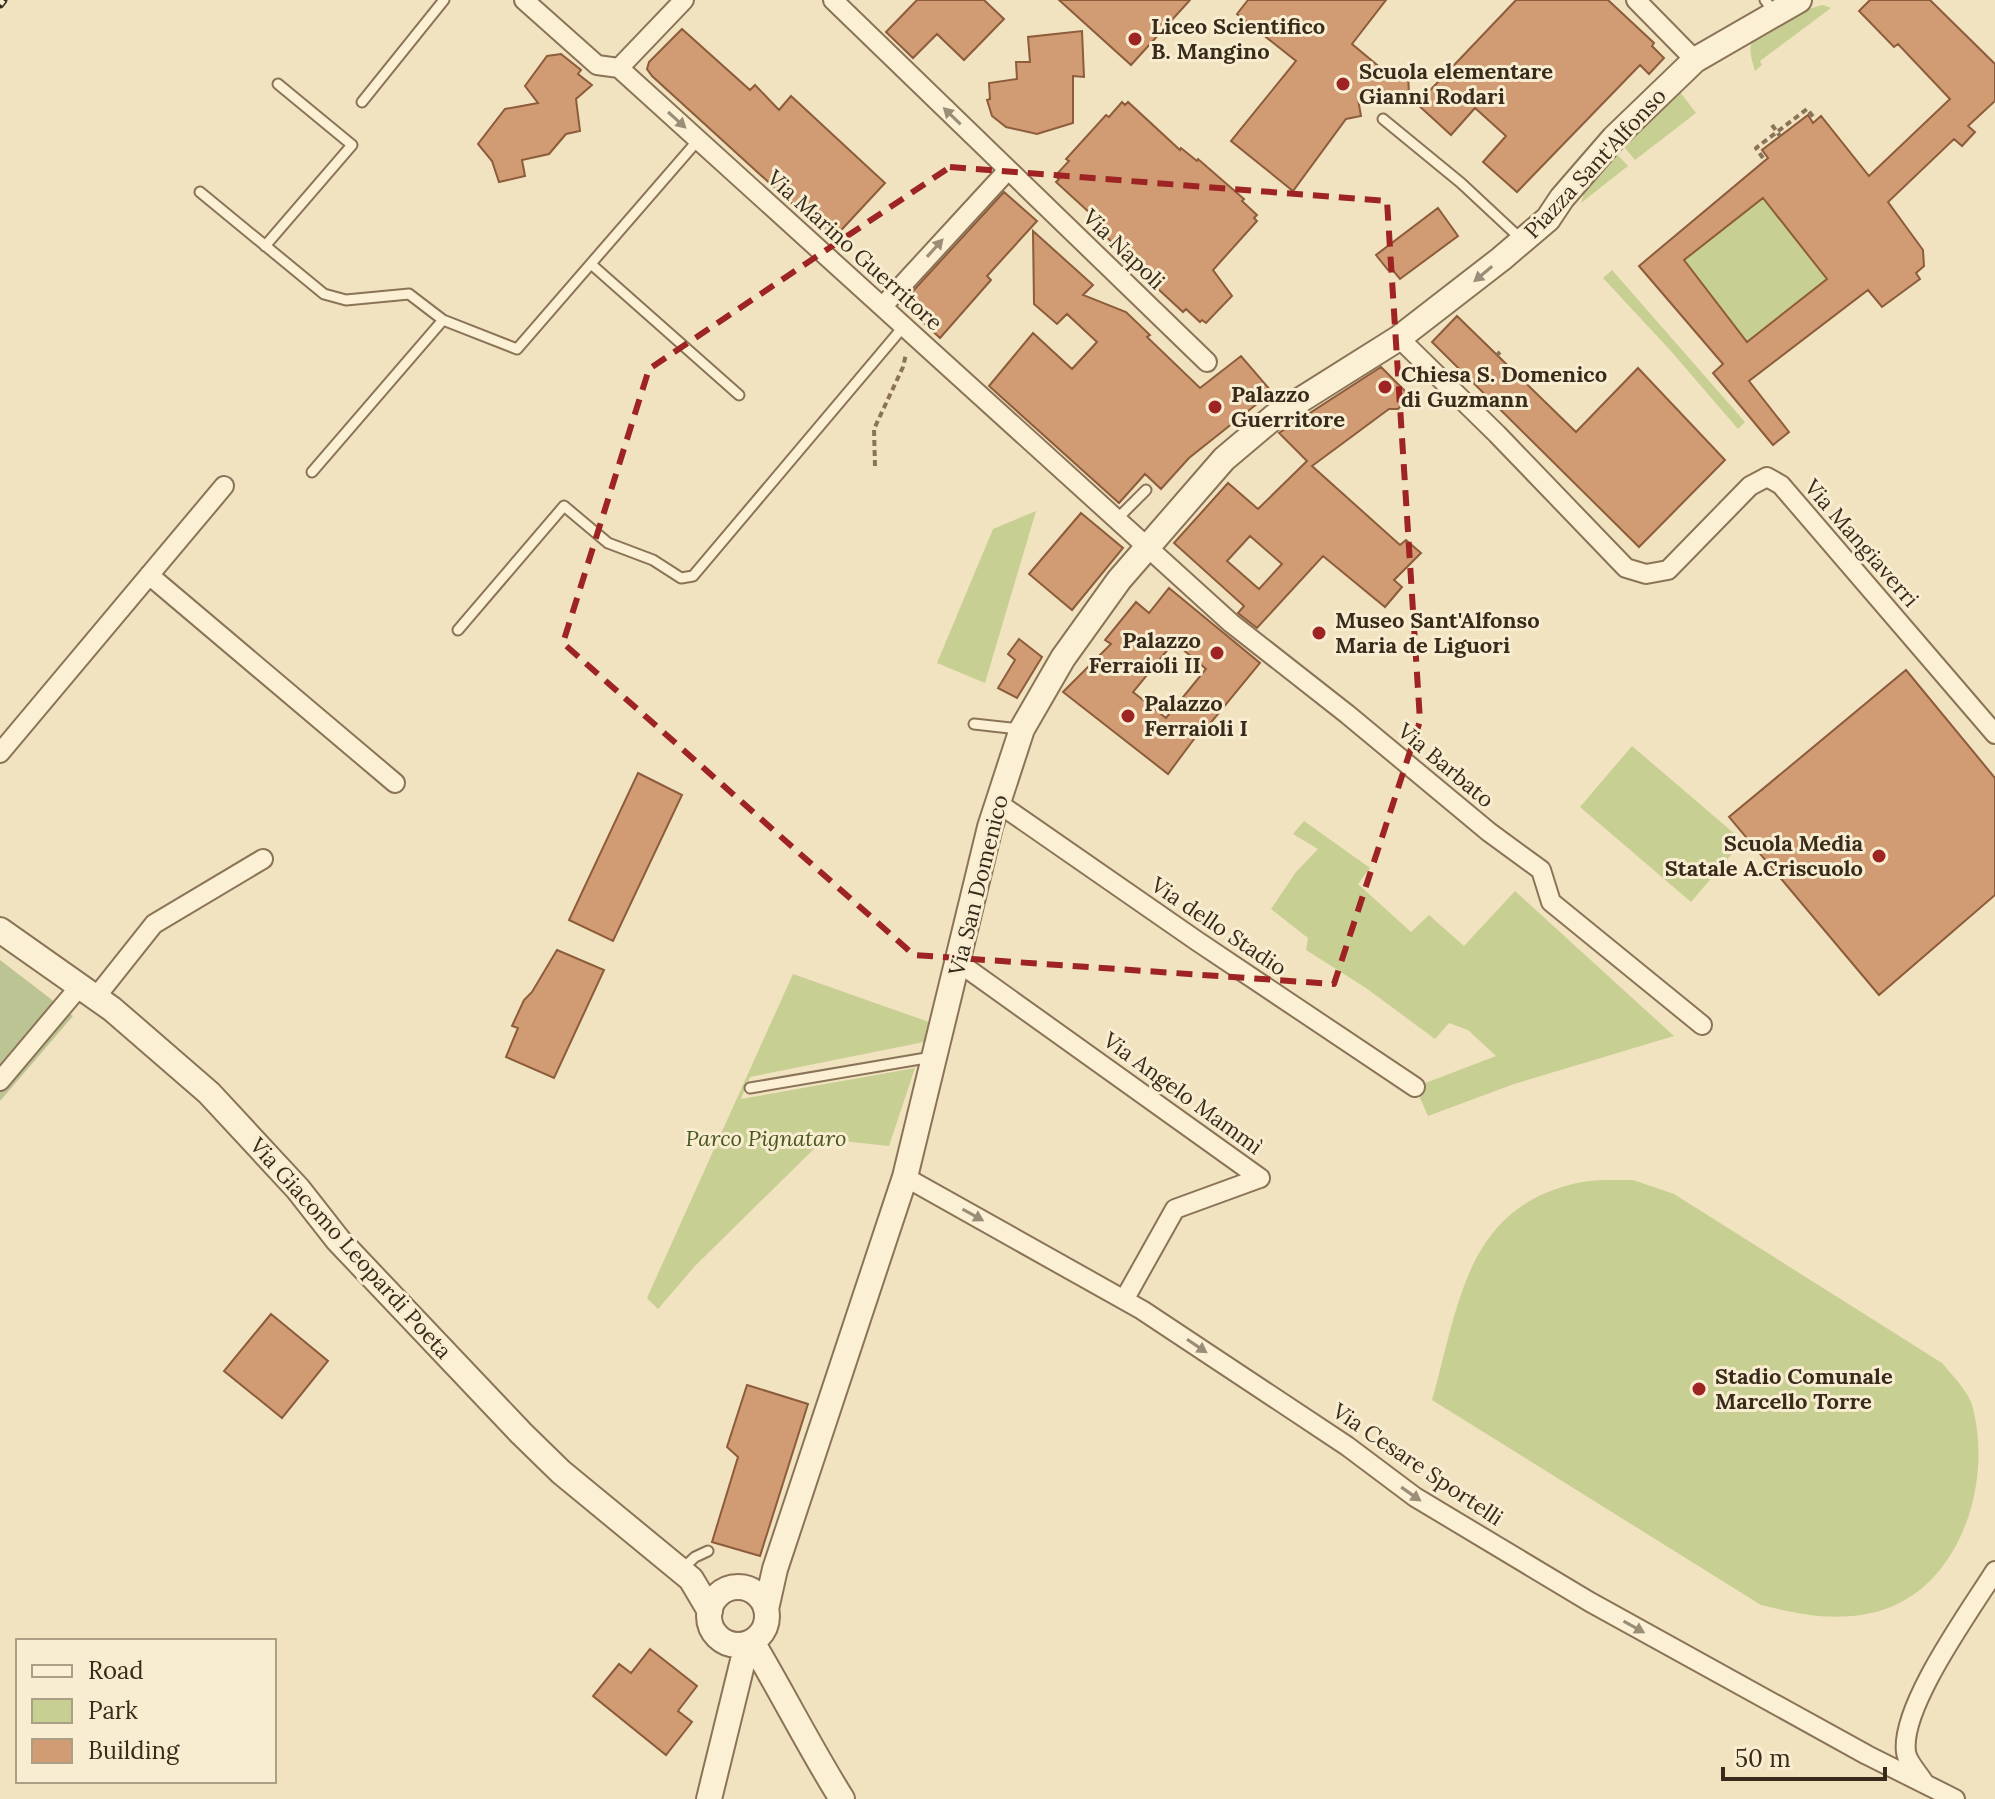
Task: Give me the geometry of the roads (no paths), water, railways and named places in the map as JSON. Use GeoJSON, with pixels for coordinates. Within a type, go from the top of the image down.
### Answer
{"type":"FeatureCollection","features":[{"type":"Feature","properties":{"kind":"street","name":"Via Marino Guerritore"},"geometry":{"type":"LineString","coordinates":[[524,0],[597,65],[619,68],[883,306],[906,335],[1148,548]]}},
{"type":"Feature","properties":{"kind":"street"},"geometry":{"type":"LineString","coordinates":[[619,68],[684,0]]}},
{"type":"Feature","properties":{"kind":"street","name":"Via Napoli"},"geometry":{"type":"LineString","coordinates":[[833,0],[1207,362]]}},
{"type":"Feature","properties":{"kind":"street"},"geometry":{"type":"LineString","coordinates":[[1636,0],[1695,60]]}},
{"type":"Feature","properties":{"kind":"street","name":"Piazza Sant'Alfonso"},"geometry":{"type":"LineString","coordinates":[[1399,338],[1452,299],[1548,219],[1562,198],[1614,138],[1695,60],[1770,7],[1799,0]]}},
{"type":"Feature","properties":{"kind":"street"},"geometry":{"type":"LineString","coordinates":[[883,306],[1008,170]]}},
{"type":"Feature","properties":{"kind":"street","name":"Via San Domenico"},"geometry":{"type":"LineString","coordinates":[[709,1799],[751,1633],[905,1177],[981,854],[1022,729],[1063,658],[1119,580],[1224,459],[1275,416],[1399,338]]}},
{"type":"Feature","properties":{"kind":"street","name":"Via Mangiaverri"},"geometry":{"type":"LineString","coordinates":[[1399,338],[1626,568],[1646,574],[1668,570],[1750,486],[1767,477],[1781,485],[1995,734]]}},
{"type":"Feature","properties":{"kind":"street"},"geometry":{"type":"LineString","coordinates":[[0,753],[224,486]]}},
{"type":"Feature","properties":{"kind":"street","name":"Via Barbato"},"geometry":{"type":"LineString","coordinates":[[1148,548],[1231,623],[1489,832],[1541,870],[1551,902],[1702,1025]]}},
{"type":"Feature","properties":{"kind":"street"},"geometry":{"type":"LineString","coordinates":[[149,575],[395,783]]}},
{"type":"Feature","properties":{"kind":"street","name":"Via dello Stadio"},"geometry":{"type":"LineString","coordinates":[[998,803],[1415,1087]]}},
{"type":"Feature","properties":{"kind":"street"},"geometry":{"type":"LineString","coordinates":[[0,1081],[154,924],[263,859]]}},
{"type":"Feature","properties":{"kind":"street","name":"Via Giacomo Leopardi Poeta"},"geometry":{"type":"LineString","coordinates":[[0,930],[88,991],[209,1093],[298,1189],[338,1240],[383,1289],[561,1472],[686,1574]]}},
{"type":"Feature","properties":{"kind":"street","name":"Via Angelo Mammì"},"geometry":{"type":"LineString","coordinates":[[958,962],[1260,1178],[1175,1209],[1124,1300]]}},
{"type":"Feature","properties":{"kind":"street","name":"Via Cesare Sportelli"},"geometry":{"type":"LineString","coordinates":[[905,1177],[1124,1300],[1347,1446],[1415,1497],[1628,1623],[1867,1755],[1955,1799]]}},
{"type":"Feature","properties":{"kind":"street"},"geometry":{"type":"LineString","coordinates":[[710,1611],[716,1598],[738,1590],[775,1569]]}},
{"type":"Feature","properties":{"kind":"street"},"geometry":{"type":"LineString","coordinates":[[1926,1785],[1906,1754],[1908,1729],[1923,1688],[1995,1571]]}},
{"type":"Feature","properties":{"kind":"street"},"geometry":{"type":"LineString","coordinates":[[686,1574],[757,1594],[751,1633],[808,1745],[842,1799]]}},
{"type":"Feature","properties":{"kind":"street"},"geometry":{"type":"LineString","coordinates":[[686,1574],[710,1611],[712,1628],[751,1633]]}},
{"type":"Feature","properties":{"kind":"lane"},"geometry":{"type":"LineString","coordinates":[[362,102],[444,0]]}},
{"type":"Feature","properties":{"kind":"lane"},"geometry":{"type":"LineString","coordinates":[[265,246],[352,145],[278,84]]}},
{"type":"Feature","properties":{"kind":"lane"},"geometry":{"type":"LineString","coordinates":[[1383,119],[1461,183],[1522,241]]}},
{"type":"Feature","properties":{"kind":"lane"},"geometry":{"type":"LineString","coordinates":[[200,192],[324,294],[346,300],[409,294],[443,320],[517,349],[699,139]]}},
{"type":"Feature","properties":{"kind":"lane"},"geometry":{"type":"LineString","coordinates":[[591,264],[739,395]]}},
{"type":"Feature","properties":{"kind":"lane"},"geometry":{"type":"LineString","coordinates":[[312,472],[443,320]]}},
{"type":"Feature","properties":{"kind":"lane"},"geometry":{"type":"LineString","coordinates":[[458,630],[564,506],[608,543],[653,560],[681,578],[693,576],[906,335]]}},
{"type":"Feature","properties":{"kind":"lane"},"geometry":{"type":"LineString","coordinates":[[1117,519],[1146,490]]}},
{"type":"Feature","properties":{"kind":"lane"},"geometry":{"type":"LineString","coordinates":[[974,724],[1022,729]]}},
{"type":"Feature","properties":{"kind":"lane"},"geometry":{"type":"LineString","coordinates":[[750,1088],[932,1057]]}},
{"type":"Feature","properties":{"kind":"lane"},"geometry":{"type":"LineString","coordinates":[[686,1574],[695,1557],[708,1551]]}},
{"type":"Feature","properties":{"kind":"railway"},"geometry":{"type":"LineString","coordinates":[[0,4],[3,0]]}},
{"type":"Feature","properties":{"kind":"place","name":"Liceo Scientifico B. Mangino"},"geometry":{"type":"Point","coordinates":[1135,39]}},
{"type":"Feature","properties":{"kind":"place","name":"Scuola elementare Gianni Rodari"},"geometry":{"type":"Point","coordinates":[1343,84]}},
{"type":"Feature","properties":{"kind":"place","name":"Chiesa S. Domenico di Guzmann"},"geometry":{"type":"Point","coordinates":[1385,387]}},
{"type":"Feature","properties":{"kind":"place","name":"Palazzo Guerritore"},"geometry":{"type":"Point","coordinates":[1215,407]}},
{"type":"Feature","properties":{"kind":"place","name":"Museo Sant'Alfonso Maria de Liguori"},"geometry":{"type":"Point","coordinates":[1319,633]}},
{"type":"Feature","properties":{"kind":"place","name":"Palazzo Ferraioli II"},"geometry":{"type":"Point","coordinates":[1217,653]}},
{"type":"Feature","properties":{"kind":"place","name":"Palazzo Ferraioli I"},"geometry":{"type":"Point","coordinates":[1128,716]}},
{"type":"Feature","properties":{"kind":"place","name":"Scuola Media Statale A.Criscuolo"},"geometry":{"type":"Point","coordinates":[1879,856]}},
{"type":"Feature","properties":{"kind":"place","name":"Stadio Comunale Marcello Torre"},"geometry":{"type":"Point","coordinates":[1699,1389]}},
{"type":"Feature","properties":{"kind":"park label","name":"Parco Pignataro"},"geometry":{"type":"Point","coordinates":[766,1138]}}]}
